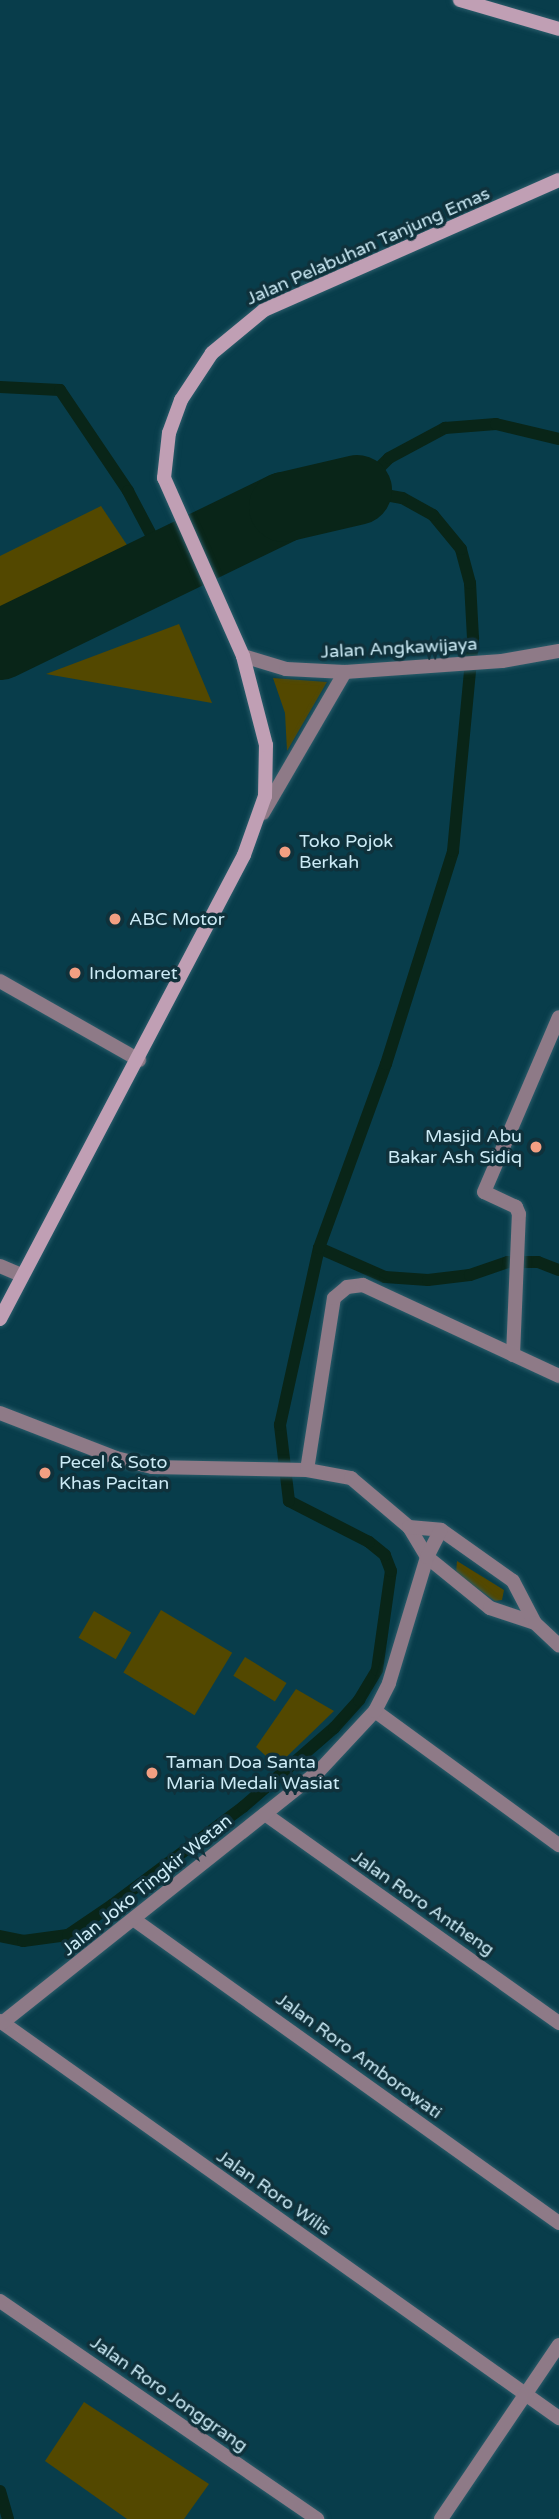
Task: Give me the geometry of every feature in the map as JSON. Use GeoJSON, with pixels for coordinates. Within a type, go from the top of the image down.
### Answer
{"type":"FeatureCollection","features":[{"type":"Feature","properties":{"kind":"main road"},"geometry":{"type":"LineString","coordinates":[[460,0],[559,29]]}},
{"type":"Feature","properties":{"kind":"main road","name":"Jalan Pelabuhan Tanjung Emas"},"geometry":{"type":"LineString","coordinates":[[0,1319],[139,1059],[260,819],[266,745],[243,656],[237,638],[172,504],[164,478],[169,433],[197,373],[227,337],[264,310],[559,180]]}},
{"type":"Feature","properties":{"kind":"street","name":"Jalan Angkawijaya"},"geometry":{"type":"LineString","coordinates":[[243,656],[286,669],[345,672],[502,661],[559,651]]}},
{"type":"Feature","properties":{"kind":"street"},"geometry":{"type":"LineString","coordinates":[[260,819],[345,672]]}},
{"type":"Feature","properties":{"kind":"street"},"geometry":{"type":"LineString","coordinates":[[0,981],[139,1059]]}},
{"type":"Feature","properties":{"kind":"street"},"geometry":{"type":"LineString","coordinates":[[513,1355],[520,1234],[516,1207],[484,1192],[559,1017]]}},
{"type":"Feature","properties":{"kind":"street"},"geometry":{"type":"LineString","coordinates":[[0,1266],[22,1275]]}},
{"type":"Feature","properties":{"kind":"street"},"geometry":{"type":"LineString","coordinates":[[300,1470],[334,1298],[347,1287],[363,1285],[559,1376]]}},
{"type":"Feature","properties":{"kind":"street"},"geometry":{"type":"LineString","coordinates":[[0,1413],[116,1458],[152,1467],[239,1471],[300,1470],[351,1478],[409,1527],[427,1558],[490,1608],[535,1623],[558,1641]]}},
{"type":"Feature","properties":{"kind":"street"},"geometry":{"type":"LineString","coordinates":[[409,1527],[442,1530],[513,1581],[535,1623]]}},
{"type":"Feature","properties":{"kind":"street","name":"Jalan Joko Tingkir Wetan"},"geometry":{"type":"LineString","coordinates":[[1,2022],[136,1921],[319,1771],[375,1711],[389,1683],[427,1558],[442,1530]]}},
{"type":"Feature","properties":{"kind":"street"},"geometry":{"type":"LineString","coordinates":[[375,1711],[559,1845]]}},
{"type":"Feature","properties":{"kind":"street","name":"Jalan Roro Antheng"},"geometry":{"type":"LineString","coordinates":[[265,1814],[559,2023]]}},
{"type":"Feature","properties":{"kind":"street","name":"Jalan Roro Amborowati"},"geometry":{"type":"LineString","coordinates":[[136,1921],[559,2223]]}},
{"type":"Feature","properties":{"kind":"street","name":"Jalan Roro Wilis"},"geometry":{"type":"LineString","coordinates":[[1,2022],[559,2418]]}},
{"type":"Feature","properties":{"kind":"street","name":"Jalan Roro Jonggrang"},"geometry":{"type":"LineString","coordinates":[[0,2301],[317,2519]]}},
{"type":"Feature","properties":{"kind":"street"},"geometry":{"type":"LineString","coordinates":[[441,2519],[559,2345]]}},
{"type":"Feature","properties":{"kind":"shaded area"},"geometry":{"type":"Polygon","coordinates":[[[101,506],[133,554],[0,611],[0,556],[101,506]]]}},
{"type":"Feature","properties":{"kind":"shaded area"},"geometry":{"type":"Polygon","coordinates":[[[179,624],[212,703],[46,674],[179,624]]]}},
{"type":"Feature","properties":{"kind":"shaded area"},"geometry":{"type":"Polygon","coordinates":[[[273,678],[327,682],[287,751],[285,713],[273,678]]]}},
{"type":"Feature","properties":{"kind":"shaded area"},"geometry":{"type":"Polygon","coordinates":[[[457,1561],[504,1590],[502,1600],[495,1601],[456,1573],[457,1561]]]}},
{"type":"Feature","properties":{"kind":"shaded area"},"geometry":{"type":"Polygon","coordinates":[[[161,1610],[232,1653],[195,1715],[123,1673],[161,1610]]]}},
{"type":"Feature","properties":{"kind":"shaded area"},"geometry":{"type":"Polygon","coordinates":[[[94,1611],[131,1632],[116,1659],[78,1638],[94,1611]]]}},
{"type":"Feature","properties":{"kind":"shaded area"},"geometry":{"type":"Polygon","coordinates":[[[245,1657],[287,1683],[275,1702],[233,1676],[245,1657]]]}},
{"type":"Feature","properties":{"kind":"shaded area"},"geometry":{"type":"Polygon","coordinates":[[[296,1689],[334,1711],[277,1766],[256,1747],[296,1689]]]}},
{"type":"Feature","properties":{"kind":"shaded area"},"geometry":{"type":"Polygon","coordinates":[[[84,2402],[209,2484],[184,2519],[127,2519],[45,2461],[84,2402]]]}},
{"type":"Feature","properties":{"kind":"waterway"},"geometry":{"type":"LineString","coordinates":[[0,387],[60,390],[128,491],[167,565]]}},
{"type":"Feature","properties":{"kind":"waterway"},"geometry":{"type":"LineString","coordinates":[[357,490],[389,458],[445,428],[496,424],[559,439]]}},
{"type":"Feature","properties":{"kind":"waterway"},"geometry":{"type":"LineString","coordinates":[[0,1936],[23,1941],[68,1935],[112,1905],[243,1807],[334,1728],[359,1700],[377,1670],[391,1571],[385,1555],[369,1542],[289,1501],[280,1425],[319,1248],[386,1064],[453,851],[473,638],[470,583],[461,549],[433,515],[402,498],[357,490]]}},
{"type":"Feature","properties":{"kind":"waterway"},"geometry":{"type":"LineString","coordinates":[[0,645],[284,507],[357,490]]}},
{"type":"Feature","properties":{"kind":"waterway"},"geometry":{"type":"LineString","coordinates":[[319,1248],[385,1277],[428,1280],[470,1275],[508,1262],[538,1262],[559,1270]]}},
{"type":"Feature","properties":{"kind":"waterway"},"geometry":{"type":"LineString","coordinates":[[0,2491],[8,2519]]}},
{"type":"Feature","properties":{"kind":"place","name":"Toko Pojok Berkah"},"geometry":{"type":"Point","coordinates":[285,852]}},
{"type":"Feature","properties":{"kind":"place","name":"ABC Motor"},"geometry":{"type":"Point","coordinates":[115,919]}},
{"type":"Feature","properties":{"kind":"place","name":"Indomaret"},"geometry":{"type":"Point","coordinates":[75,973]}},
{"type":"Feature","properties":{"kind":"place","name":"Masjid Abu Bakar Ash Sidiq"},"geometry":{"type":"Point","coordinates":[536,1147]}},
{"type":"Feature","properties":{"kind":"place","name":"Pecel & Soto Khas Pacitan"},"geometry":{"type":"Point","coordinates":[45,1473]}},
{"type":"Feature","properties":{"kind":"place","name":"Taman Doa Santa Maria Medali Wasiat"},"geometry":{"type":"Point","coordinates":[152,1773]}}]}
